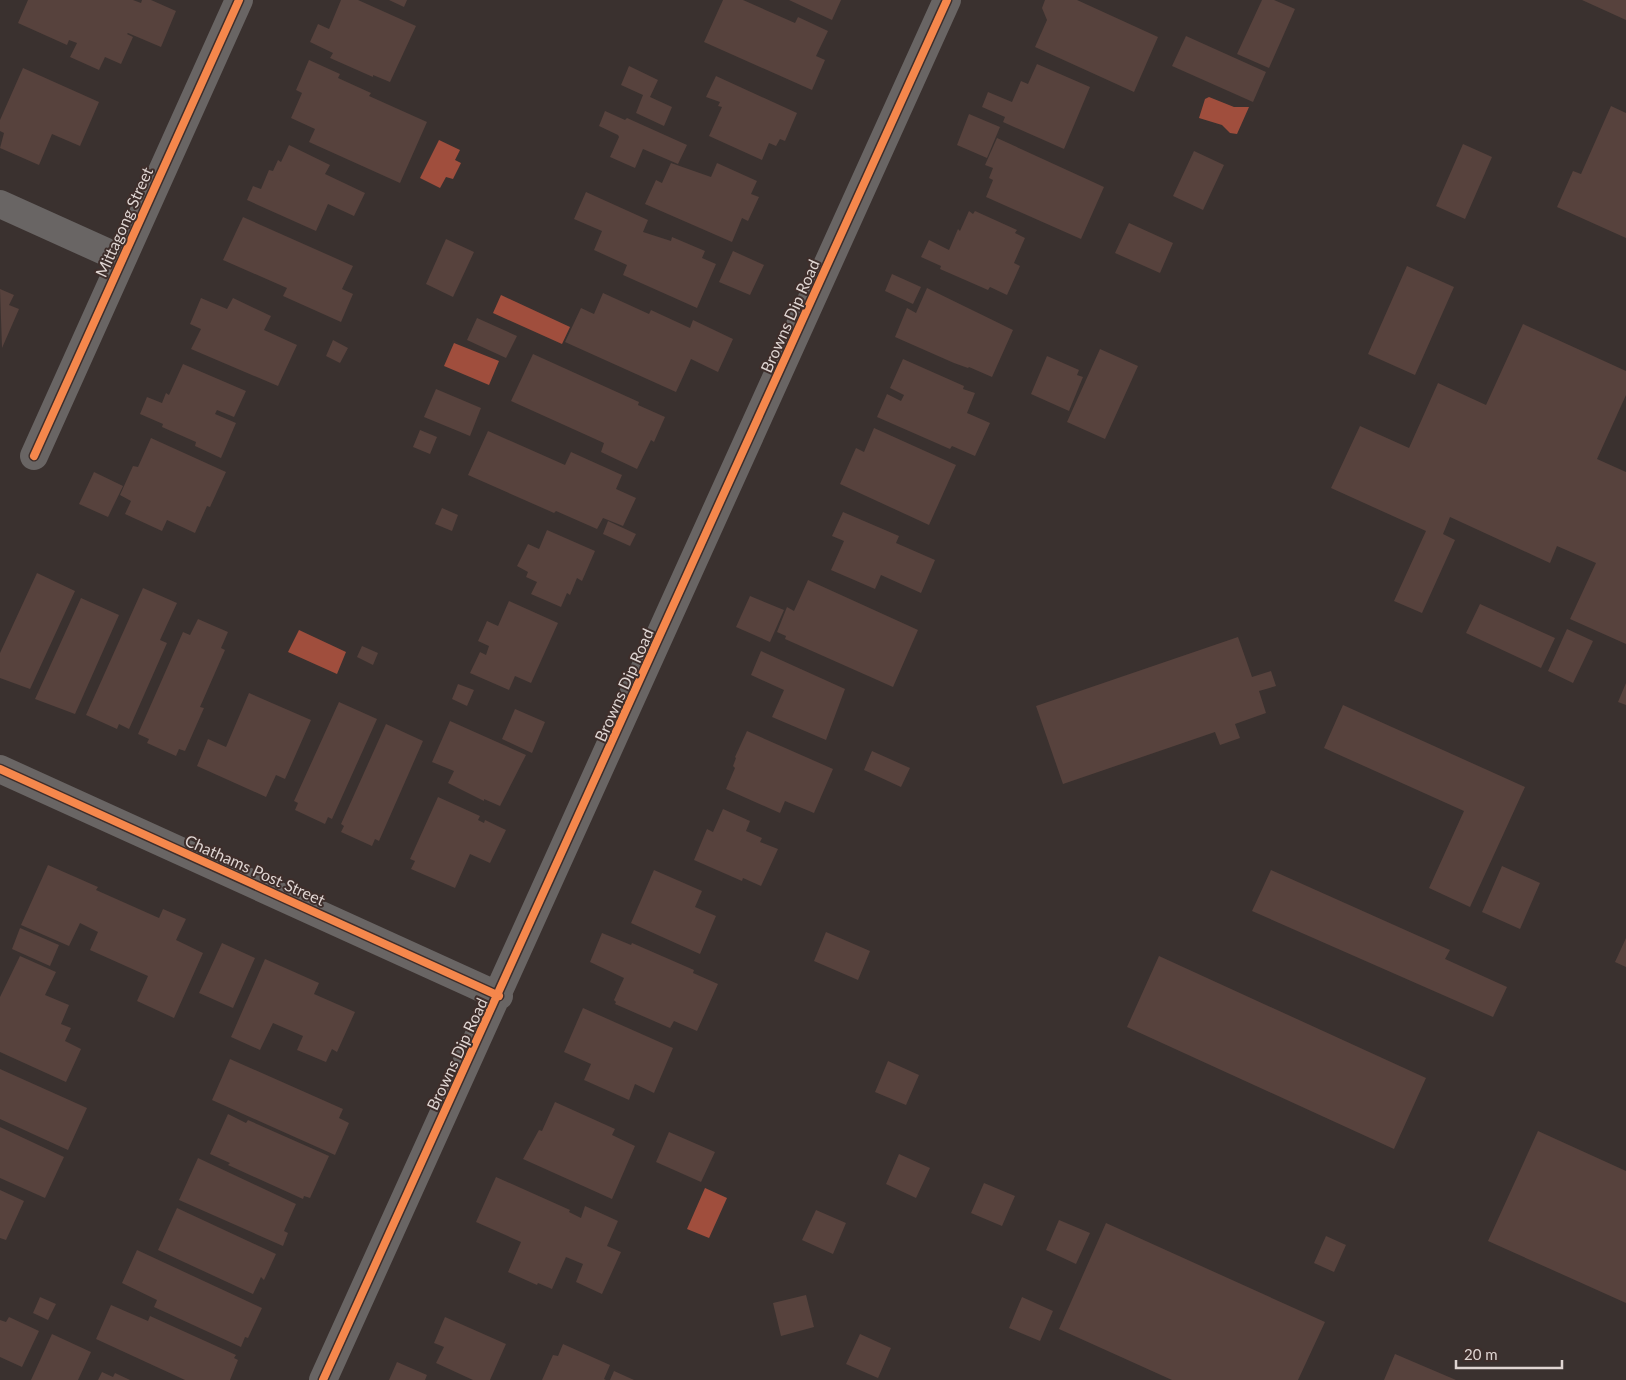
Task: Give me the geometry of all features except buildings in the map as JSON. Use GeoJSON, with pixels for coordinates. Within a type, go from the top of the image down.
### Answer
{"type":"FeatureCollection","features":[{"type":"Feature","properties":{"kind":"street","name":"Mittagong Street"},"geometry":{"type":"LineString","coordinates":[[34,456],[239,0]]}},
{"type":"Feature","properties":{"kind":"street","name":"Browns Dip Road"},"geometry":{"type":"LineString","coordinates":[[323,1380],[947,0]]}},
{"type":"Feature","properties":{"kind":"street"},"geometry":{"type":"LineString","coordinates":[[0,204],[122,259]]}},
{"type":"Feature","properties":{"kind":"street","name":"Chathams Post Street"},"geometry":{"type":"LineString","coordinates":[[0,769],[498,996]]}},
{"type":"Feature","properties":{"kind":"shaded area"},"geometry":{"type":"Polygon","coordinates":[[[1209,97],[1234,107],[1249,107],[1237,134],[1230,133],[1222,125],[1199,118],[1205,99],[1209,97]]]}},
{"type":"Feature","properties":{"kind":"shaded area"},"geometry":{"type":"Polygon","coordinates":[[[439,140],[460,150],[455,160],[461,163],[453,179],[446,177],[440,188],[420,178],[439,140]]]}},
{"type":"Feature","properties":{"kind":"shaded area"},"geometry":{"type":"Polygon","coordinates":[[[501,295],[570,327],[562,344],[493,313],[501,295]]]}},
{"type":"Feature","properties":{"kind":"shaded area"},"geometry":{"type":"Polygon","coordinates":[[[454,343],[499,361],[489,385],[444,366],[454,343]]]}},
{"type":"Feature","properties":{"kind":"shaded area"},"geometry":{"type":"Polygon","coordinates":[[[299,630],[346,652],[337,674],[288,652],[299,630]]]}},
{"type":"Feature","properties":{"kind":"shaded area"},"geometry":{"type":"Polygon","coordinates":[[[705,1188],[727,1198],[709,1238],[687,1229],[705,1188]]]}},
{"type":"Feature","properties":{"kind":"cycle path"},"geometry":{"type":"LineString","coordinates":[[34,456],[239,0]]}},
{"type":"Feature","properties":{"kind":"cycle path"},"geometry":{"type":"LineString","coordinates":[[323,1380],[947,0]]}},
{"type":"Feature","properties":{"kind":"cycle path"},"geometry":{"type":"LineString","coordinates":[[0,769],[499,996]]}}]}
